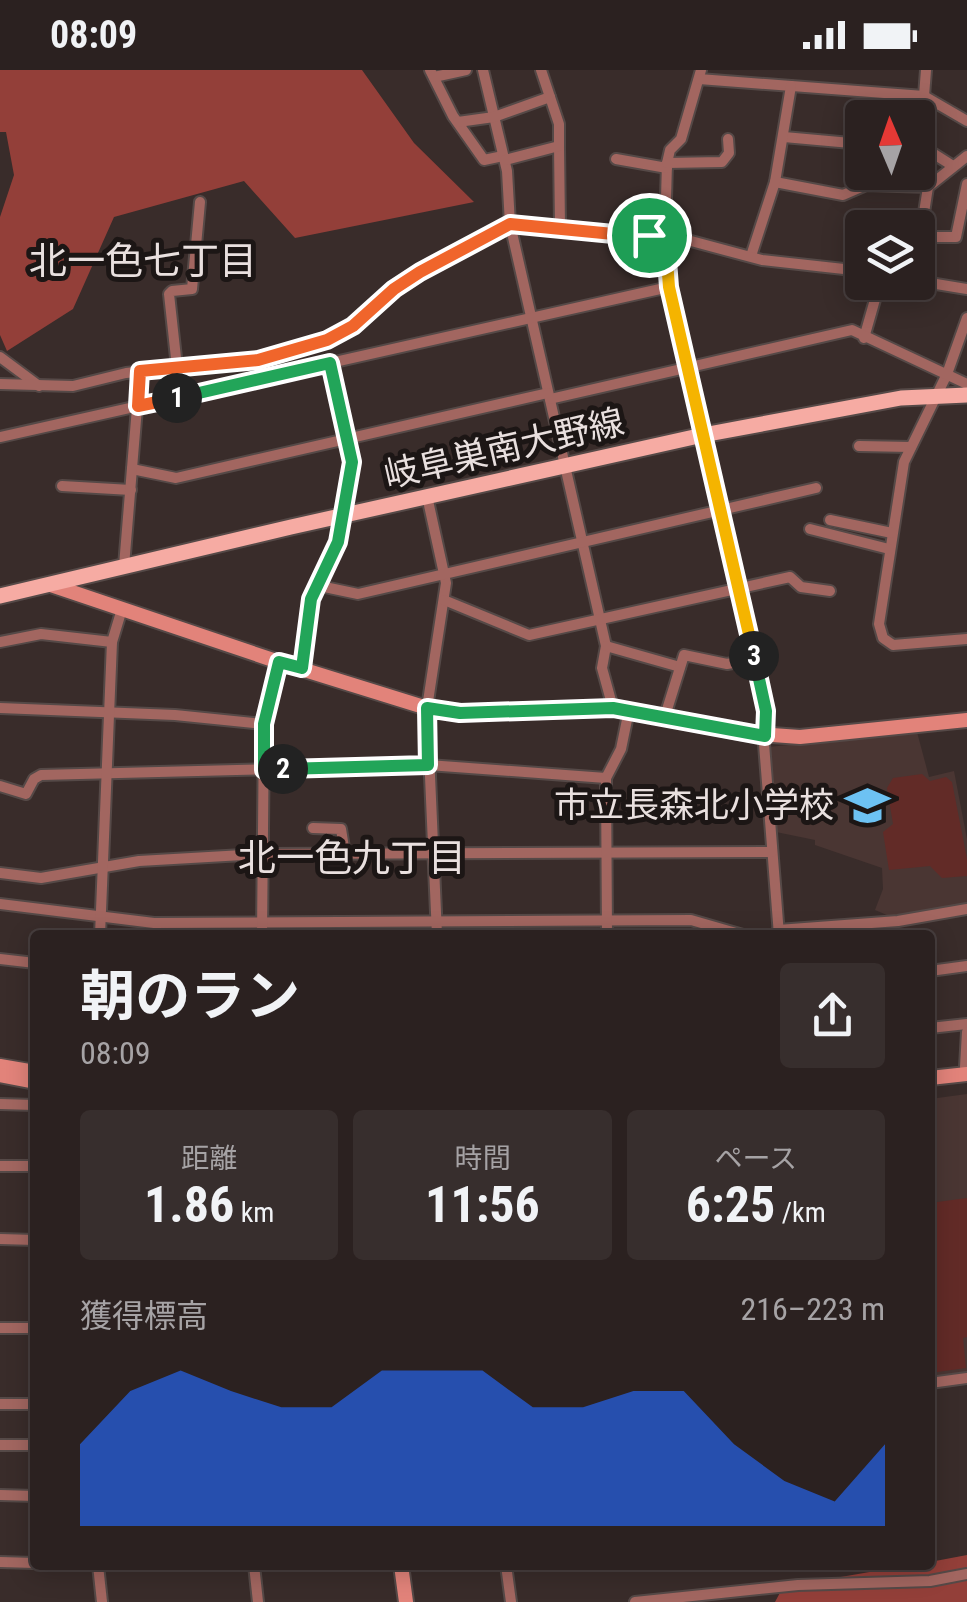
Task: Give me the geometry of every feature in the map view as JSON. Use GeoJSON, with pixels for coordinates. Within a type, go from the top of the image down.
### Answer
{"type":"FeatureCollection","features":[{"type":"Feature","properties":{"kind":"main road","name":"岐阜巣南大野線"},"geometry":{"type":"LineString","coordinates":[[0,596],[703,435],[936,394],[967,395]]}},
{"type":"Feature","properties":{"kind":"main road"},"geometry":{"type":"LineString","coordinates":[[51,584],[279,662],[427,708],[460,713],[613,708],[765,736],[800,737],[967,720]]}},
{"type":"Feature","properties":{"kind":"main road"},"geometry":{"type":"LineString","coordinates":[[0,1066],[30,1071]]}},
{"type":"Feature","properties":{"kind":"main road"},"geometry":{"type":"LineString","coordinates":[[935,1073],[966,1069]]}},
{"type":"Feature","properties":{"kind":"main road"},"geometry":{"type":"LineString","coordinates":[[0,1076],[30,1081]]}},
{"type":"Feature","properties":{"kind":"main road"},"geometry":{"type":"LineString","coordinates":[[402,1570],[406,1602]]}},
{"type":"Feature","properties":{"kind":"street"},"geometry":{"type":"LineString","coordinates":[[466,70],[432,73],[484,160],[559,146]]}},
{"type":"Feature","properties":{"kind":"street"},"geometry":{"type":"LineString","coordinates":[[483,70],[504,158],[510,224],[606,646],[602,668],[613,708]]}},
{"type":"Feature","properties":{"kind":"street"},"geometry":{"type":"LineString","coordinates":[[541,70],[559,124],[560,227]]}},
{"type":"Feature","properties":{"kind":"street"},"geometry":{"type":"LineString","coordinates":[[924,96],[926,70]]}},
{"type":"Feature","properties":{"kind":"street"},"geometry":{"type":"LineString","coordinates":[[778,930],[766,711],[669,287],[665,234],[670,150],[681,140],[700,74],[791,86],[924,96],[967,122]]}},
{"type":"Feature","properties":{"kind":"street"},"geometry":{"type":"LineString","coordinates":[[751,256],[775,182],[791,86]]}},
{"type":"Feature","properties":{"kind":"street"},"geometry":{"type":"LineString","coordinates":[[458,122],[494,117],[550,97]]}},
{"type":"Feature","properties":{"kind":"street"},"geometry":{"type":"LineString","coordinates":[[784,137],[845,142]]}},
{"type":"Feature","properties":{"kind":"street"},"geometry":{"type":"LineString","coordinates":[[616,159],[667,165],[722,162],[729,153],[728,139]]}},
{"type":"Feature","properties":{"kind":"street"},"geometry":{"type":"LineString","coordinates":[[935,154],[960,161]]}},
{"type":"Feature","properties":{"kind":"street"},"geometry":{"type":"LineString","coordinates":[[935,237],[956,236],[967,183],[960,161]]}},
{"type":"Feature","properties":{"kind":"street"},"geometry":{"type":"LineString","coordinates":[[935,181],[960,161]]}},
{"type":"Feature","properties":{"kind":"street"},"geometry":{"type":"LineString","coordinates":[[775,182],[843,195],[854,190]]}},
{"type":"Feature","properties":{"kind":"street"},"geometry":{"type":"LineString","coordinates":[[176,368],[169,294],[172,290],[192,290],[200,202]]}},
{"type":"Feature","properties":{"kind":"street"},"geometry":{"type":"LineString","coordinates":[[0,384],[73,386],[140,371],[265,358],[327,340],[353,326],[394,289],[420,272],[510,224],[634,236],[665,234],[751,256],[845,271]]}},
{"type":"Feature","properties":{"kind":"street"},"geometry":{"type":"LineString","coordinates":[[935,283],[967,289]]}},
{"type":"Feature","properties":{"kind":"street"},"geometry":{"type":"LineString","coordinates":[[0,437],[669,287]]}},
{"type":"Feature","properties":{"kind":"street"},"geometry":{"type":"LineString","coordinates":[[864,338],[875,300]]}},
{"type":"Feature","properties":{"kind":"street"},"geometry":{"type":"LineString","coordinates":[[967,318],[947,374],[902,470],[879,624],[883,638],[894,645],[967,639]]}},
{"type":"Feature","properties":{"kind":"street"},"geometry":{"type":"LineString","coordinates":[[132,470],[176,478],[852,330],[967,384]]}},
{"type":"Feature","properties":{"kind":"street"},"geometry":{"type":"LineString","coordinates":[[0,357],[40,386]]}},
{"type":"Feature","properties":{"kind":"street"},"geometry":{"type":"LineString","coordinates":[[302,668],[315,585],[338,542],[352,462],[330,363]]}},
{"type":"Feature","properties":{"kind":"street"},"geometry":{"type":"LineString","coordinates":[[124,566],[140,371]]}},
{"type":"Feature","properties":{"kind":"street"},"geometry":{"type":"LineString","coordinates":[[859,446],[911,447]]}},
{"type":"Feature","properties":{"kind":"street"},"geometry":{"type":"LineString","coordinates":[[62,486],[130,490]]}},
{"type":"Feature","properties":{"kind":"street"},"geometry":{"type":"LineString","coordinates":[[315,585],[358,594],[816,488]]}},
{"type":"Feature","properties":{"kind":"street"},"geometry":{"type":"LineString","coordinates":[[427,496],[444,573],[444,600],[427,708],[437,930]]}},
{"type":"Feature","properties":{"kind":"street"},"geometry":{"type":"LineString","coordinates":[[830,520],[892,533]]}},
{"type":"Feature","properties":{"kind":"street"},"geometry":{"type":"LineString","coordinates":[[810,529],[888,549]]}},
{"type":"Feature","properties":{"kind":"street"},"geometry":{"type":"LineString","coordinates":[[444,600],[529,635],[790,577],[801,587],[830,591]]}},
{"type":"Feature","properties":{"kind":"street"},"geometry":{"type":"LineString","coordinates":[[100,930],[112,642],[122,609]]}},
{"type":"Feature","properties":{"kind":"street"},"geometry":{"type":"LineString","coordinates":[[0,642],[41,634],[112,642]]}},
{"type":"Feature","properties":{"kind":"street"},"geometry":{"type":"LineString","coordinates":[[606,646],[680,667]]}},
{"type":"Feature","properties":{"kind":"street"},"geometry":{"type":"LineString","coordinates":[[664,716],[686,654],[727,664],[755,659]]}},
{"type":"Feature","properties":{"kind":"street"},"geometry":{"type":"LineString","coordinates":[[262,930],[264,724],[279,662]]}},
{"type":"Feature","properties":{"kind":"street"},"geometry":{"type":"LineString","coordinates":[[0,708],[175,715],[264,724]]}},
{"type":"Feature","properties":{"kind":"street"},"geometry":{"type":"LineString","coordinates":[[606,930],[606,778],[621,748],[628,715]]}},
{"type":"Feature","properties":{"kind":"street"},"geometry":{"type":"LineString","coordinates":[[0,786],[26,794],[34,779],[41,776],[428,765],[606,778]]}},
{"type":"Feature","properties":{"kind":"street"},"geometry":{"type":"LineString","coordinates":[[313,828],[341,828],[345,854]]}},
{"type":"Feature","properties":{"kind":"street"},"geometry":{"type":"LineString","coordinates":[[0,873],[40,878],[100,866],[174,858],[262,854],[772,852]]}},
{"type":"Feature","properties":{"kind":"street"},"geometry":{"type":"LineString","coordinates":[[0,904],[154,923],[691,920],[726,930]]}},
{"type":"Feature","properties":{"kind":"street"},"geometry":{"type":"LineString","coordinates":[[800,930],[898,921],[967,909]]}},
{"type":"Feature","properties":{"kind":"street"},"geometry":{"type":"LineString","coordinates":[[0,959],[30,962]]}},
{"type":"Feature","properties":{"kind":"street"},"geometry":{"type":"LineString","coordinates":[[935,969],[967,966]]}},
{"type":"Feature","properties":{"kind":"street"},"geometry":{"type":"LineString","coordinates":[[935,1027],[967,1024]]}},
{"type":"Feature","properties":{"kind":"street"},"geometry":{"type":"LineString","coordinates":[[966,1069],[967,1032]]}},
{"type":"Feature","properties":{"kind":"street"},"geometry":{"type":"LineString","coordinates":[[0,1104],[30,1105]]}},
{"type":"Feature","properties":{"kind":"street"},"geometry":{"type":"LineString","coordinates":[[0,1166],[30,1166]]}},
{"type":"Feature","properties":{"kind":"street"},"geometry":{"type":"LineString","coordinates":[[0,1239],[30,1240]]}},
{"type":"Feature","properties":{"kind":"street"},"geometry":{"type":"LineString","coordinates":[[0,1328],[30,1328]]}},
{"type":"Feature","properties":{"kind":"street"},"geometry":{"type":"LineString","coordinates":[[935,1381],[967,1378]]}},
{"type":"Feature","properties":{"kind":"street"},"geometry":{"type":"LineString","coordinates":[[0,1404],[30,1404]]}},
{"type":"Feature","properties":{"kind":"street"},"geometry":{"type":"LineString","coordinates":[[0,1444],[30,1445]]}},
{"type":"Feature","properties":{"kind":"street"},"geometry":{"type":"LineString","coordinates":[[0,1496],[30,1496]]}},
{"type":"Feature","properties":{"kind":"street"},"geometry":{"type":"LineString","coordinates":[[0,1562],[30,1563]]}},
{"type":"Feature","properties":{"kind":"street"},"geometry":{"type":"LineString","coordinates":[[99,1570],[102,1602]]}},
{"type":"Feature","properties":{"kind":"street"},"geometry":{"type":"LineString","coordinates":[[255,1570],[258,1602]]}},
{"type":"Feature","properties":{"kind":"street"},"geometry":{"type":"LineString","coordinates":[[507,1570],[511,1602]]}},
{"type":"Feature","properties":{"kind":"street"},"geometry":{"type":"LineString","coordinates":[[635,1602],[798,1585],[930,1581],[967,1574]]}},
{"type":"Feature","properties":{"kind":"shaded area"},"geometry":{"type":"Polygon","coordinates":[[[0,70],[362,70],[414,143],[474,202],[295,238],[244,181],[114,217],[73,309],[7,351],[0,335],[0,217],[14,175],[6,132],[0,132],[0,70]]]}},
{"type":"Feature","properties":{"kind":"shaded area","name":"市立長森北小学校"},"geometry":{"type":"Polygon","coordinates":[[[917,732],[929,777],[954,771],[967,839],[967,905],[894,918],[875,910],[883,889],[882,868],[815,845],[815,840],[776,832],[768,747],[917,732]]]}},
{"type":"Feature","properties":{"kind":"shaded area"},"geometry":{"type":"Polygon","coordinates":[[[922,774],[930,781],[946,777],[952,782],[967,876],[942,878],[930,866],[889,870],[883,832],[893,824],[887,788],[893,778],[922,774]]]}},
{"type":"Feature","properties":{"kind":"shaded area"},"geometry":{"type":"Polygon","coordinates":[[[967,1094],[967,1372],[935,1376],[935,1098],[967,1094]]]}},
{"type":"Feature","properties":{"kind":"shaded area"},"geometry":{"type":"Polygon","coordinates":[[[967,1198],[967,1337],[963,1338],[966,1368],[935,1372],[935,1202],[967,1198]]]}},
{"type":"Feature","properties":{"kind":"shaded area"},"geometry":{"type":"Polygon","coordinates":[[[967,1555],[967,1602],[775,1602],[783,1587],[881,1570],[935,1570],[935,1561],[967,1555]]]}},
{"type":"Feature","properties":{"kind":"place","name":"市立長森北小学校"},"geometry":{"type":"Point","coordinates":[867,805]}},
{"type":"Feature","properties":{"kind":"district","name":"北一色七丁目"},"geometry":{"type":"Point","coordinates":[143,261]}},
{"type":"Feature","properties":{"kind":"district","name":"北一色九丁目"},"geometry":{"type":"Point","coordinates":[352,858]}},
{"type":"Feature","properties":{"kind":"route"},"geometry":{"type":"LineString","coordinates":[[510,224],[649,235],[665,234],[669,287],[766,711],[765,736],[613,708],[460,713],[427,708],[428,765],[264,770],[264,724],[279,662],[302,668],[311,599],[338,542],[352,462],[330,363],[138,406],[140,371],[258,360],[327,340],[353,326],[394,289],[420,272],[510,224]]}}]}
